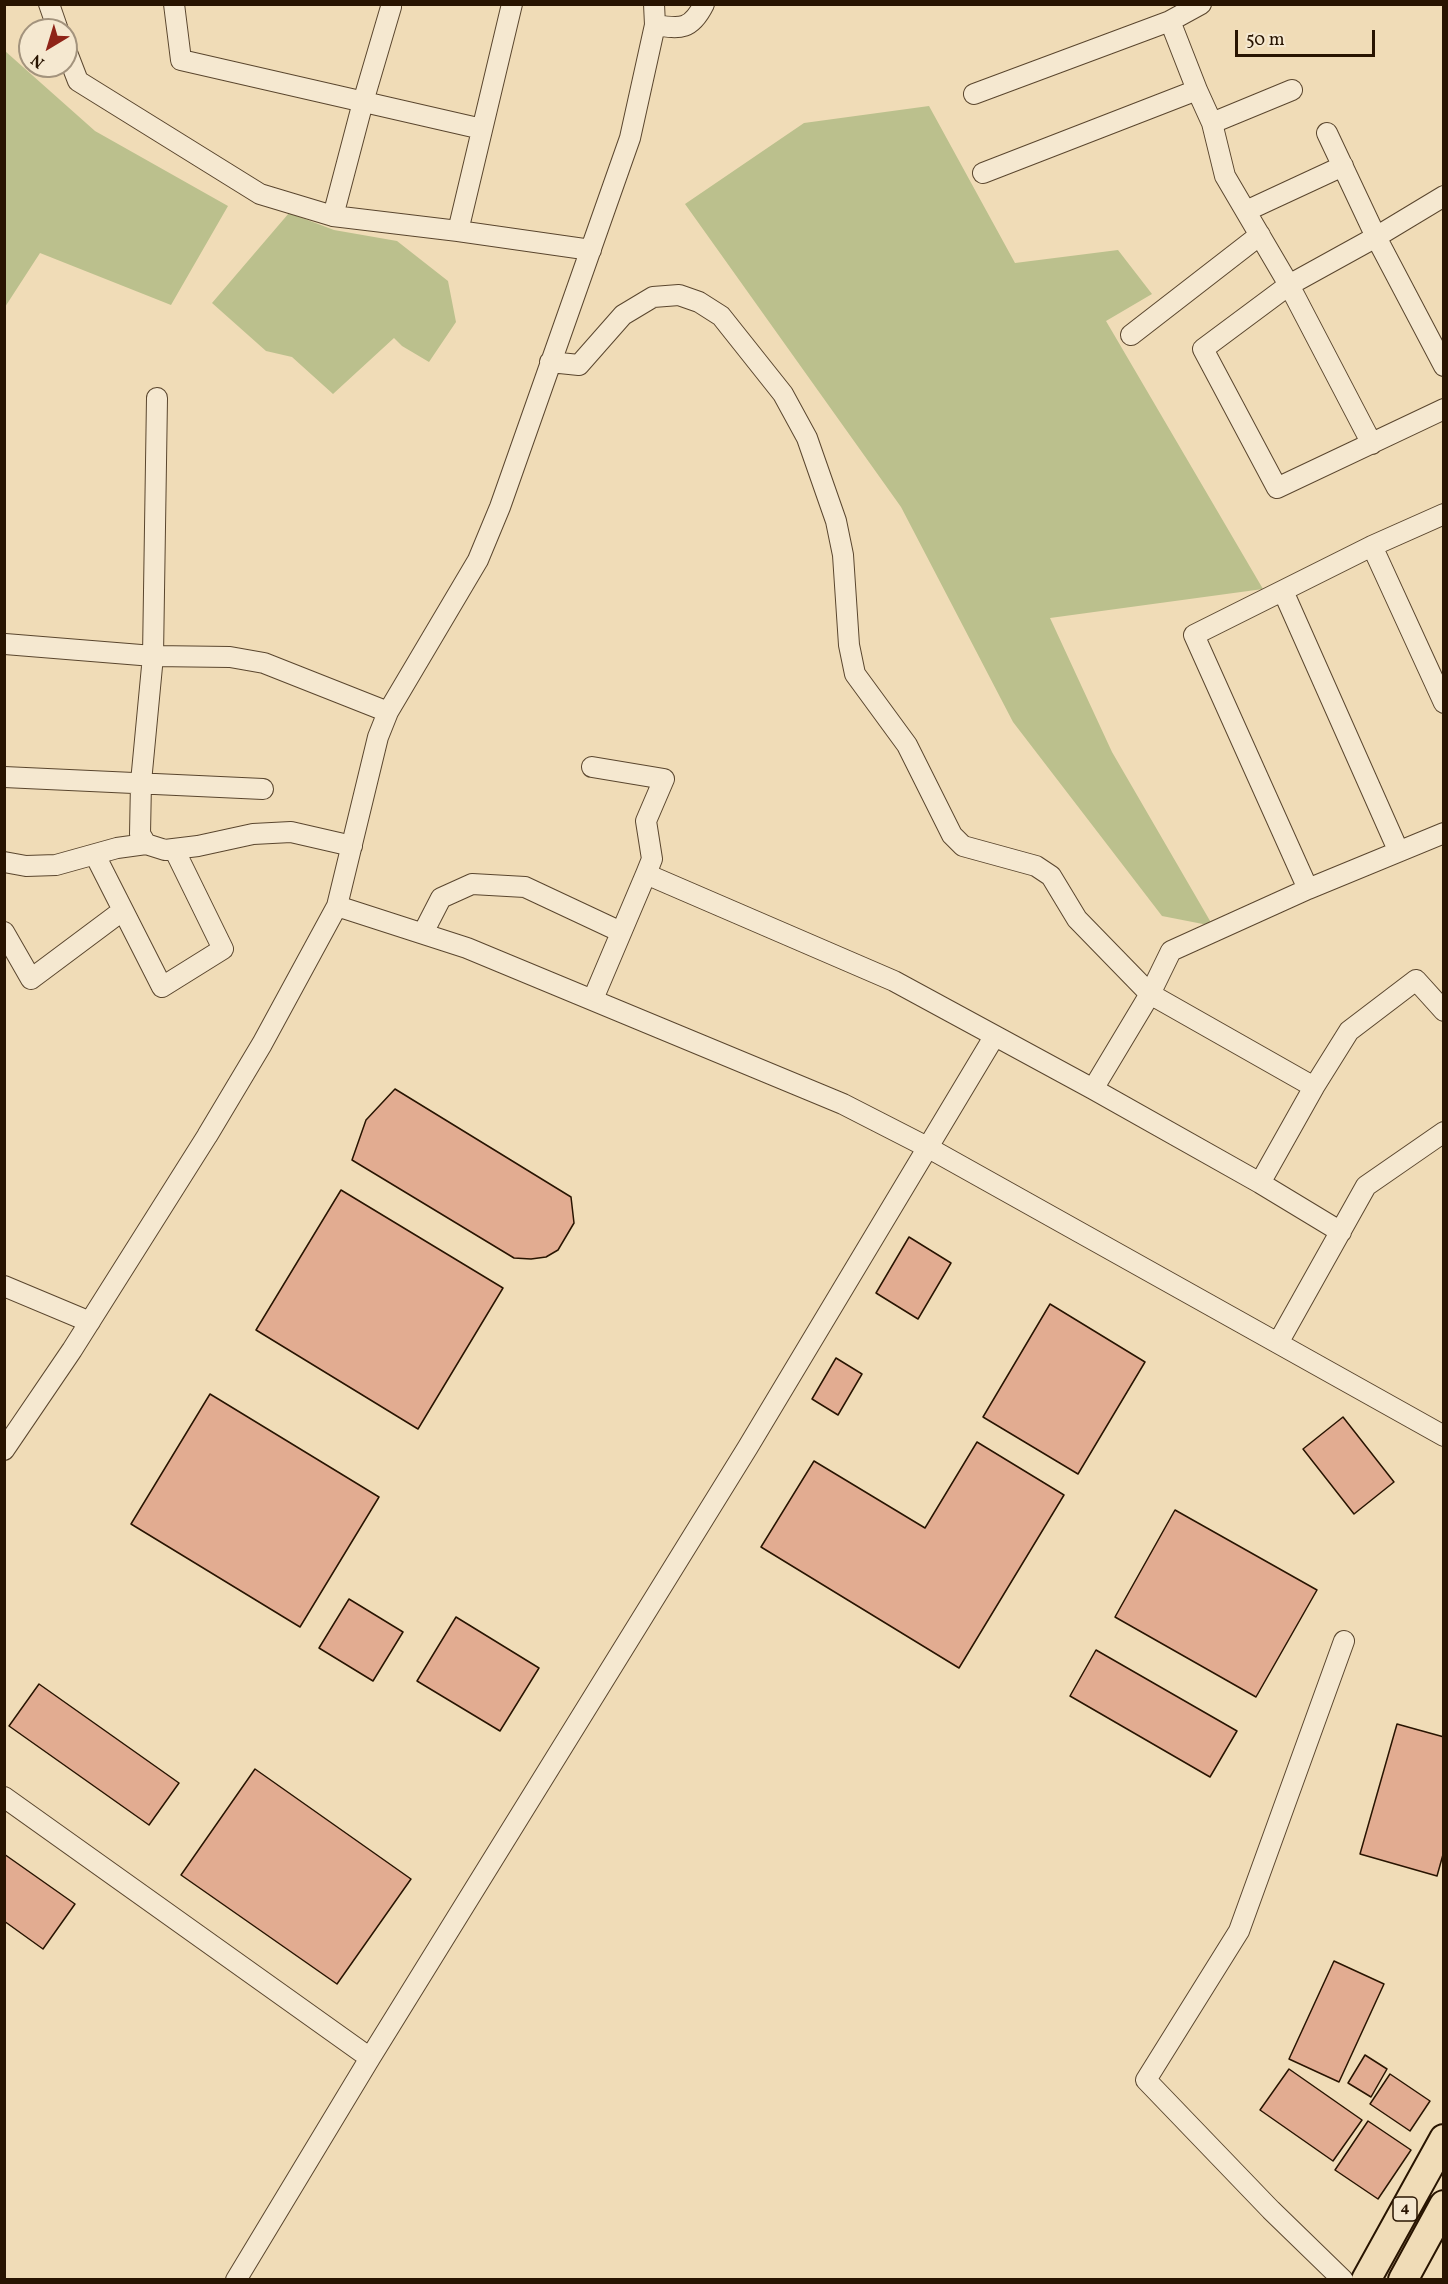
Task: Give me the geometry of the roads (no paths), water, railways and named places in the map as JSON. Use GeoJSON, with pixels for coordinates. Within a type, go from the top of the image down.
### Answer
{"type":"FeatureCollection","features":[{"type":"Feature","properties":{"kind":"highway","name":"4"},"geometry":{"type":"LineString","coordinates":[[1366,2280],[1443,2139]]}},
{"type":"Feature","properties":{"kind":"highway","name":"4"},"geometry":{"type":"LineString","coordinates":[[1403,2280],[1443,2205]]}},
{"type":"Feature","properties":{"kind":"street"},"geometry":{"type":"LineString","coordinates":[[174,4],[181,60],[482,129]]}},
{"type":"Feature","properties":{"kind":"street"},"geometry":{"type":"LineString","coordinates":[[458,231],[512,4]]}},
{"type":"Feature","properties":{"kind":"street"},"geometry":{"type":"LineString","coordinates":[[4,1450],[90,1322],[219,1116],[262,1044],[337,906],[378,737],[388,712],[478,560],[500,507],[591,250],[630,138],[655,25],[654,4]]}},
{"type":"Feature","properties":{"kind":"street"},"geometry":{"type":"LineString","coordinates":[[655,25],[676,28],[688,26],[699,15],[704,4]]}},
{"type":"Feature","properties":{"kind":"street"},"geometry":{"type":"LineString","coordinates":[[974,94],[1170,21],[1201,4]]}},
{"type":"Feature","properties":{"kind":"street"},"geometry":{"type":"LineString","coordinates":[[333,216],[363,102],[392,5]]}},
{"type":"Feature","properties":{"kind":"street"},"geometry":{"type":"LineString","coordinates":[[1170,21],[1212,123],[1225,176],[1289,285],[1372,444]]}},
{"type":"Feature","properties":{"kind":"street"},"geometry":{"type":"LineString","coordinates":[[77,78],[108,100],[260,194],[333,216],[591,250]]}},
{"type":"Feature","properties":{"kind":"street"},"geometry":{"type":"LineString","coordinates":[[983,173],[1197,90]]}},
{"type":"Feature","properties":{"kind":"street"},"geometry":{"type":"LineString","coordinates":[[1212,123],[1292,90]]}},
{"type":"Feature","properties":{"kind":"street"},"geometry":{"type":"LineString","coordinates":[[1327,133],[1443,366]]}},
{"type":"Feature","properties":{"kind":"street"},"geometry":{"type":"LineString","coordinates":[[1246,211],[1342,166]]}},
{"type":"Feature","properties":{"kind":"street"},"geometry":{"type":"LineString","coordinates":[[1443,196],[1377,237],[1289,285],[1203,349],[1277,488],[1443,409]]}},
{"type":"Feature","properties":{"kind":"street"},"geometry":{"type":"LineString","coordinates":[[1131,335],[1260,235]]}},
{"type":"Feature","properties":{"kind":"street"},"geometry":{"type":"LineString","coordinates":[[550,362],[579,365],[623,315],[653,297],[679,296],[699,302],[721,316],[783,393],[807,438],[836,521],[843,555],[849,645],[855,674],[907,745],[952,835],[963,846],[1036,866],[1051,876],[1077,919],[1150,994],[1314,1087]]}},
{"type":"Feature","properties":{"kind":"street"},"geometry":{"type":"LineString","coordinates":[[146,844],[140,834],[141,782],[153,656],[158,398]]}},
{"type":"Feature","properties":{"kind":"street"},"geometry":{"type":"LineString","coordinates":[[1308,889],[1194,635],[1372,546],[1443,514]]}},
{"type":"Feature","properties":{"kind":"street"},"geometry":{"type":"LineString","coordinates":[[1372,546],[1443,703]]}},
{"type":"Feature","properties":{"kind":"street"},"geometry":{"type":"LineString","coordinates":[[1283,591],[1398,850]]}},
{"type":"Feature","properties":{"kind":"street"},"geometry":{"type":"LineString","coordinates":[[5,645],[153,656],[230,657],[264,663],[388,712]]}},
{"type":"Feature","properties":{"kind":"street"},"geometry":{"type":"LineString","coordinates":[[592,767],[664,779],[646,821],[652,859],[593,999]]}},
{"type":"Feature","properties":{"kind":"street"},"geometry":{"type":"LineString","coordinates":[[4,777],[263,789]]}},
{"type":"Feature","properties":{"kind":"street"},"geometry":{"type":"LineString","coordinates":[[4,862],[26,866],[56,865],[117,848],[146,844],[165,850],[198,846],[253,834],[291,832],[352,846]]}},
{"type":"Feature","properties":{"kind":"street"},"geometry":{"type":"LineString","coordinates":[[1093,1089],[1150,994],[1172,951],[1308,889],[1443,833]]}},
{"type":"Feature","properties":{"kind":"street"},"geometry":{"type":"LineString","coordinates":[[95,855],[162,987],[223,949],[174,849]]}},
{"type":"Feature","properties":{"kind":"street"},"geometry":{"type":"LineString","coordinates":[[646,874],[894,981],[1093,1089],[1341,1232]]}},
{"type":"Feature","properties":{"kind":"street"},"geometry":{"type":"LineString","coordinates":[[423,933],[441,898],[472,884],[525,887],[621,932]]}},
{"type":"Feature","properties":{"kind":"street"},"geometry":{"type":"LineString","coordinates":[[337,906],[467,948],[843,1104],[927,1147],[1443,1436]]}},
{"type":"Feature","properties":{"kind":"street"},"geometry":{"type":"LineString","coordinates":[[4,932],[31,980],[122,911]]}},
{"type":"Feature","properties":{"kind":"street"},"geometry":{"type":"LineString","coordinates":[[1260,1184],[1314,1087],[1349,1031],[1416,980],[1443,1011]]}},
{"type":"Feature","properties":{"kind":"street"},"geometry":{"type":"LineString","coordinates":[[236,2280],[370,2058],[748,1448],[994,1037]]}},
{"type":"Feature","properties":{"kind":"street"},"geometry":{"type":"LineString","coordinates":[[1278,1343],[1366,1186],[1443,1132]]}},
{"type":"Feature","properties":{"kind":"street"},"geometry":{"type":"LineString","coordinates":[[4,1286],[90,1322]]}},
{"type":"Feature","properties":{"kind":"street"},"geometry":{"type":"LineString","coordinates":[[1343,2280],[1271,2210],[1146,2080],[1239,1931],[1344,1641]]}},
{"type":"Feature","properties":{"kind":"street"},"geometry":{"type":"LineString","coordinates":[[4,1797],[370,2058]]}}]}
